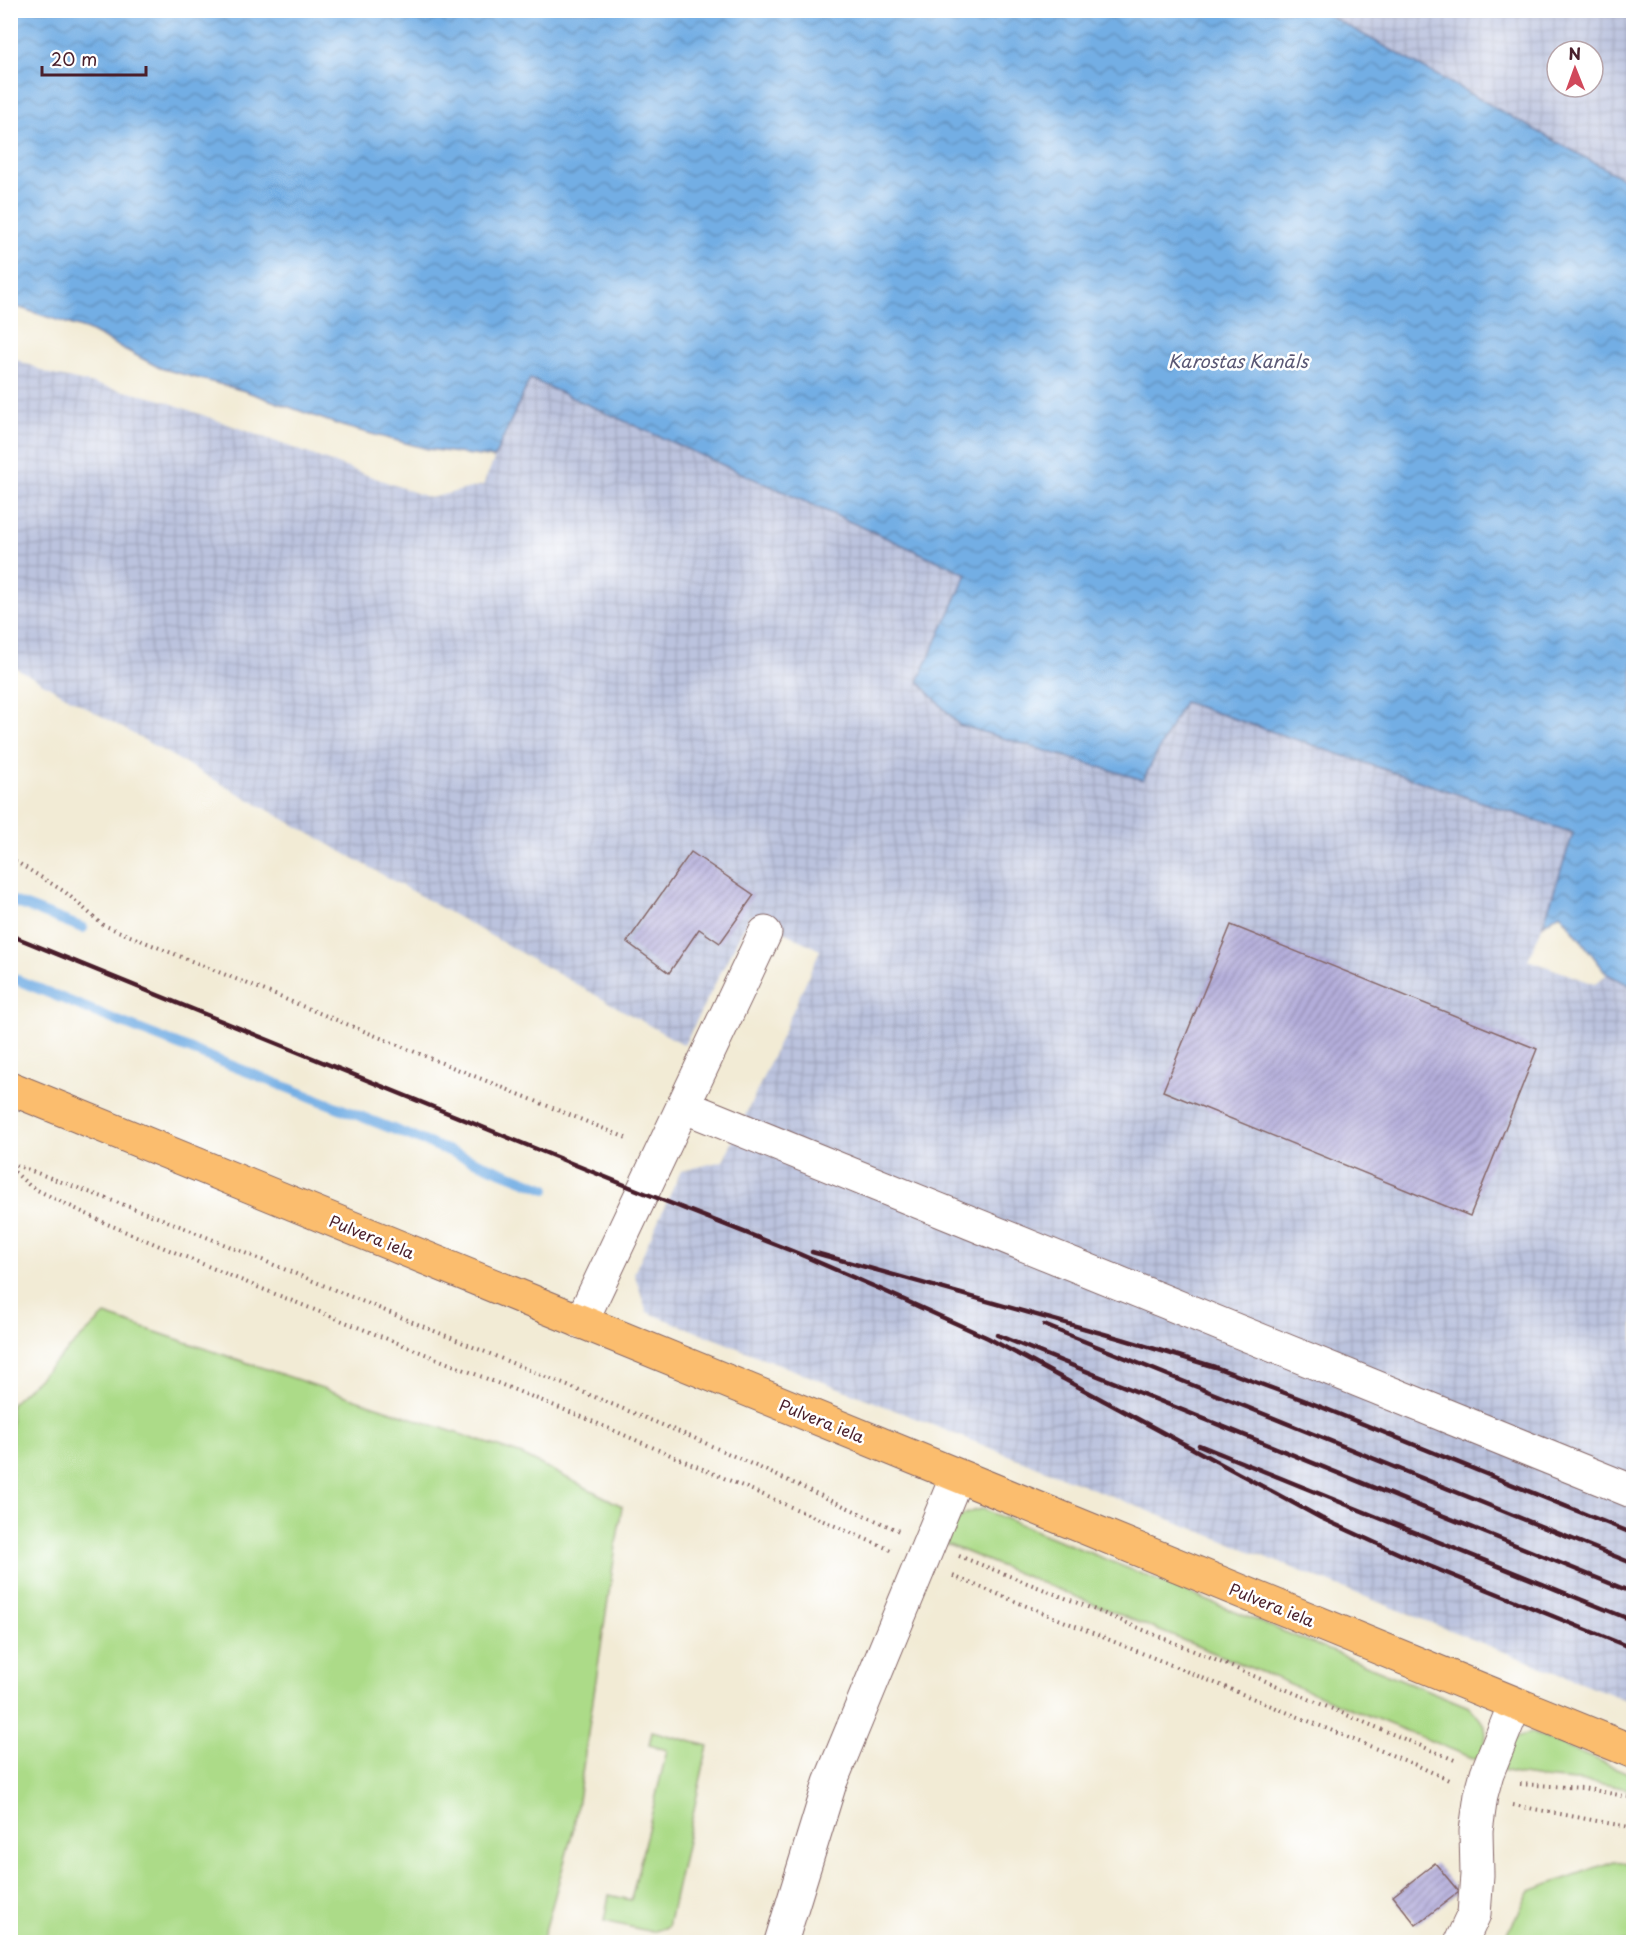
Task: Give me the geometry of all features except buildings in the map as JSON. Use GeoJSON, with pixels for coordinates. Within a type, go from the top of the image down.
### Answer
{"type":"FeatureCollection","features":[{"type":"Feature","properties":{"kind":"main road","name":"Pulvera iela"},"geometry":{"type":"LineString","coordinates":[[10,1088],[1634,1752]]}},
{"type":"Feature","properties":{"kind":"lane"},"geometry":{"type":"LineString","coordinates":[[581,1322],[765,933]]}},
{"type":"Feature","properties":{"kind":"lane"},"geometry":{"type":"LineString","coordinates":[[683,1106],[1634,1492]]}},
{"type":"Feature","properties":{"kind":"lane"},"geometry":{"type":"LineString","coordinates":[[781,1942],[830,1783],[957,1476]]}},
{"type":"Feature","properties":{"kind":"lane"},"geometry":{"type":"LineString","coordinates":[[1461,1942],[1474,1914],[1478,1875],[1476,1831],[1484,1784],[1515,1704]]}},
{"type":"Feature","properties":{"kind":"path"},"geometry":{"type":"LineString","coordinates":[[10,858],[65,892],[103,925],[661,1152]]}},
{"type":"Feature","properties":{"kind":"path"},"geometry":{"type":"LineString","coordinates":[[10,1163],[165,1220],[694,1438],[925,1554],[1098,1611],[1484,1784],[1502,1803],[1634,1828]]}},
{"type":"Feature","properties":{"kind":"path"},"geometry":{"type":"LineString","coordinates":[[10,1168],[31,1186],[105,1224],[925,1554],[1416,1765],[1484,1784],[1512,1783],[1583,1788],[1634,1798]]}},
{"type":"Feature","properties":{"kind":"shaded area"},"geometry":{"type":"Polygon","coordinates":[[[1321,11],[1633,11],[1633,184],[1321,11]]]}},
{"type":"Feature","properties":{"kind":"shaded area"},"geometry":{"type":"Polygon","coordinates":[[[11,357],[50,374],[159,399],[430,498],[483,485],[529,379],[967,574],[918,681],[1184,702],[1573,833],[1543,925],[1528,960],[1595,984],[1607,974],[1633,987],[1633,1703],[647,1312],[634,1273],[681,1171],[723,1161],[820,950],[750,915],[684,1045],[11,665],[11,357]]]}},
{"type":"Feature","properties":{"kind":"green space"},"geometry":{"type":"Polygon","coordinates":[[[105,1315],[522,1455],[622,1506],[574,1827],[542,1942],[11,1942],[11,1404],[105,1315]]]}},
{"type":"Feature","properties":{"kind":"green space"},"geometry":{"type":"Polygon","coordinates":[[[982,1509],[1469,1707],[1481,1721],[1486,1732],[1480,1761],[946,1544],[962,1516],[982,1509]]]}},
{"type":"Feature","properties":{"kind":"green space"},"geometry":{"type":"Polygon","coordinates":[[[652,1731],[708,1746],[668,1927],[652,1932],[604,1921],[609,1895],[631,1900],[667,1750],[649,1745],[652,1731]]]}},
{"type":"Feature","properties":{"kind":"green space"},"geometry":{"type":"Polygon","coordinates":[[[1530,1732],[1633,1775],[1633,1791],[1601,1784],[1518,1775],[1502,1771],[1514,1739],[1530,1732]]]}},
{"type":"Feature","properties":{"kind":"green space"},"geometry":{"type":"Polygon","coordinates":[[[1614,1861],[1633,1863],[1633,1942],[1503,1942],[1530,1891],[1614,1861]]]}},
{"type":"Feature","properties":{"kind":"water","name":"Karostas Kanāls"},"geometry":{"type":"Polygon","coordinates":[[[11,10],[1321,11],[1633,184],[1633,987],[1607,974],[1560,913],[1543,925],[1573,833],[1184,702],[1143,780],[959,725],[918,681],[967,574],[530,379],[494,458],[428,449],[342,426],[245,391],[160,368],[88,330],[11,305],[11,10]]]}},
{"type":"Feature","properties":{"kind":"waterway"},"geometry":{"type":"LineString","coordinates":[[10,900],[83,928]]}},
{"type":"Feature","properties":{"kind":"waterway"},"geometry":{"type":"LineString","coordinates":[[10,977],[546,1189]]}},
{"type":"Feature","properties":{"kind":"railway"},"geometry":{"type":"LineString","coordinates":[[10,935],[797,1253],[880,1289],[988,1338],[1321,1518],[1402,1555],[1634,1649]]}},
{"type":"Feature","properties":{"kind":"railway"},"geometry":{"type":"LineString","coordinates":[[812,1252],[1215,1367],[1309,1402],[1634,1534]]}},
{"type":"Feature","properties":{"kind":"railway"},"geometry":{"type":"LineString","coordinates":[[1044,1325],[1634,1564]]}},
{"type":"Feature","properties":{"kind":"railway"},"geometry":{"type":"LineString","coordinates":[[997,1335],[1634,1593]]}},
{"type":"Feature","properties":{"kind":"railway"},"geometry":{"type":"LineString","coordinates":[[1199,1445],[1634,1621]]}}]}
